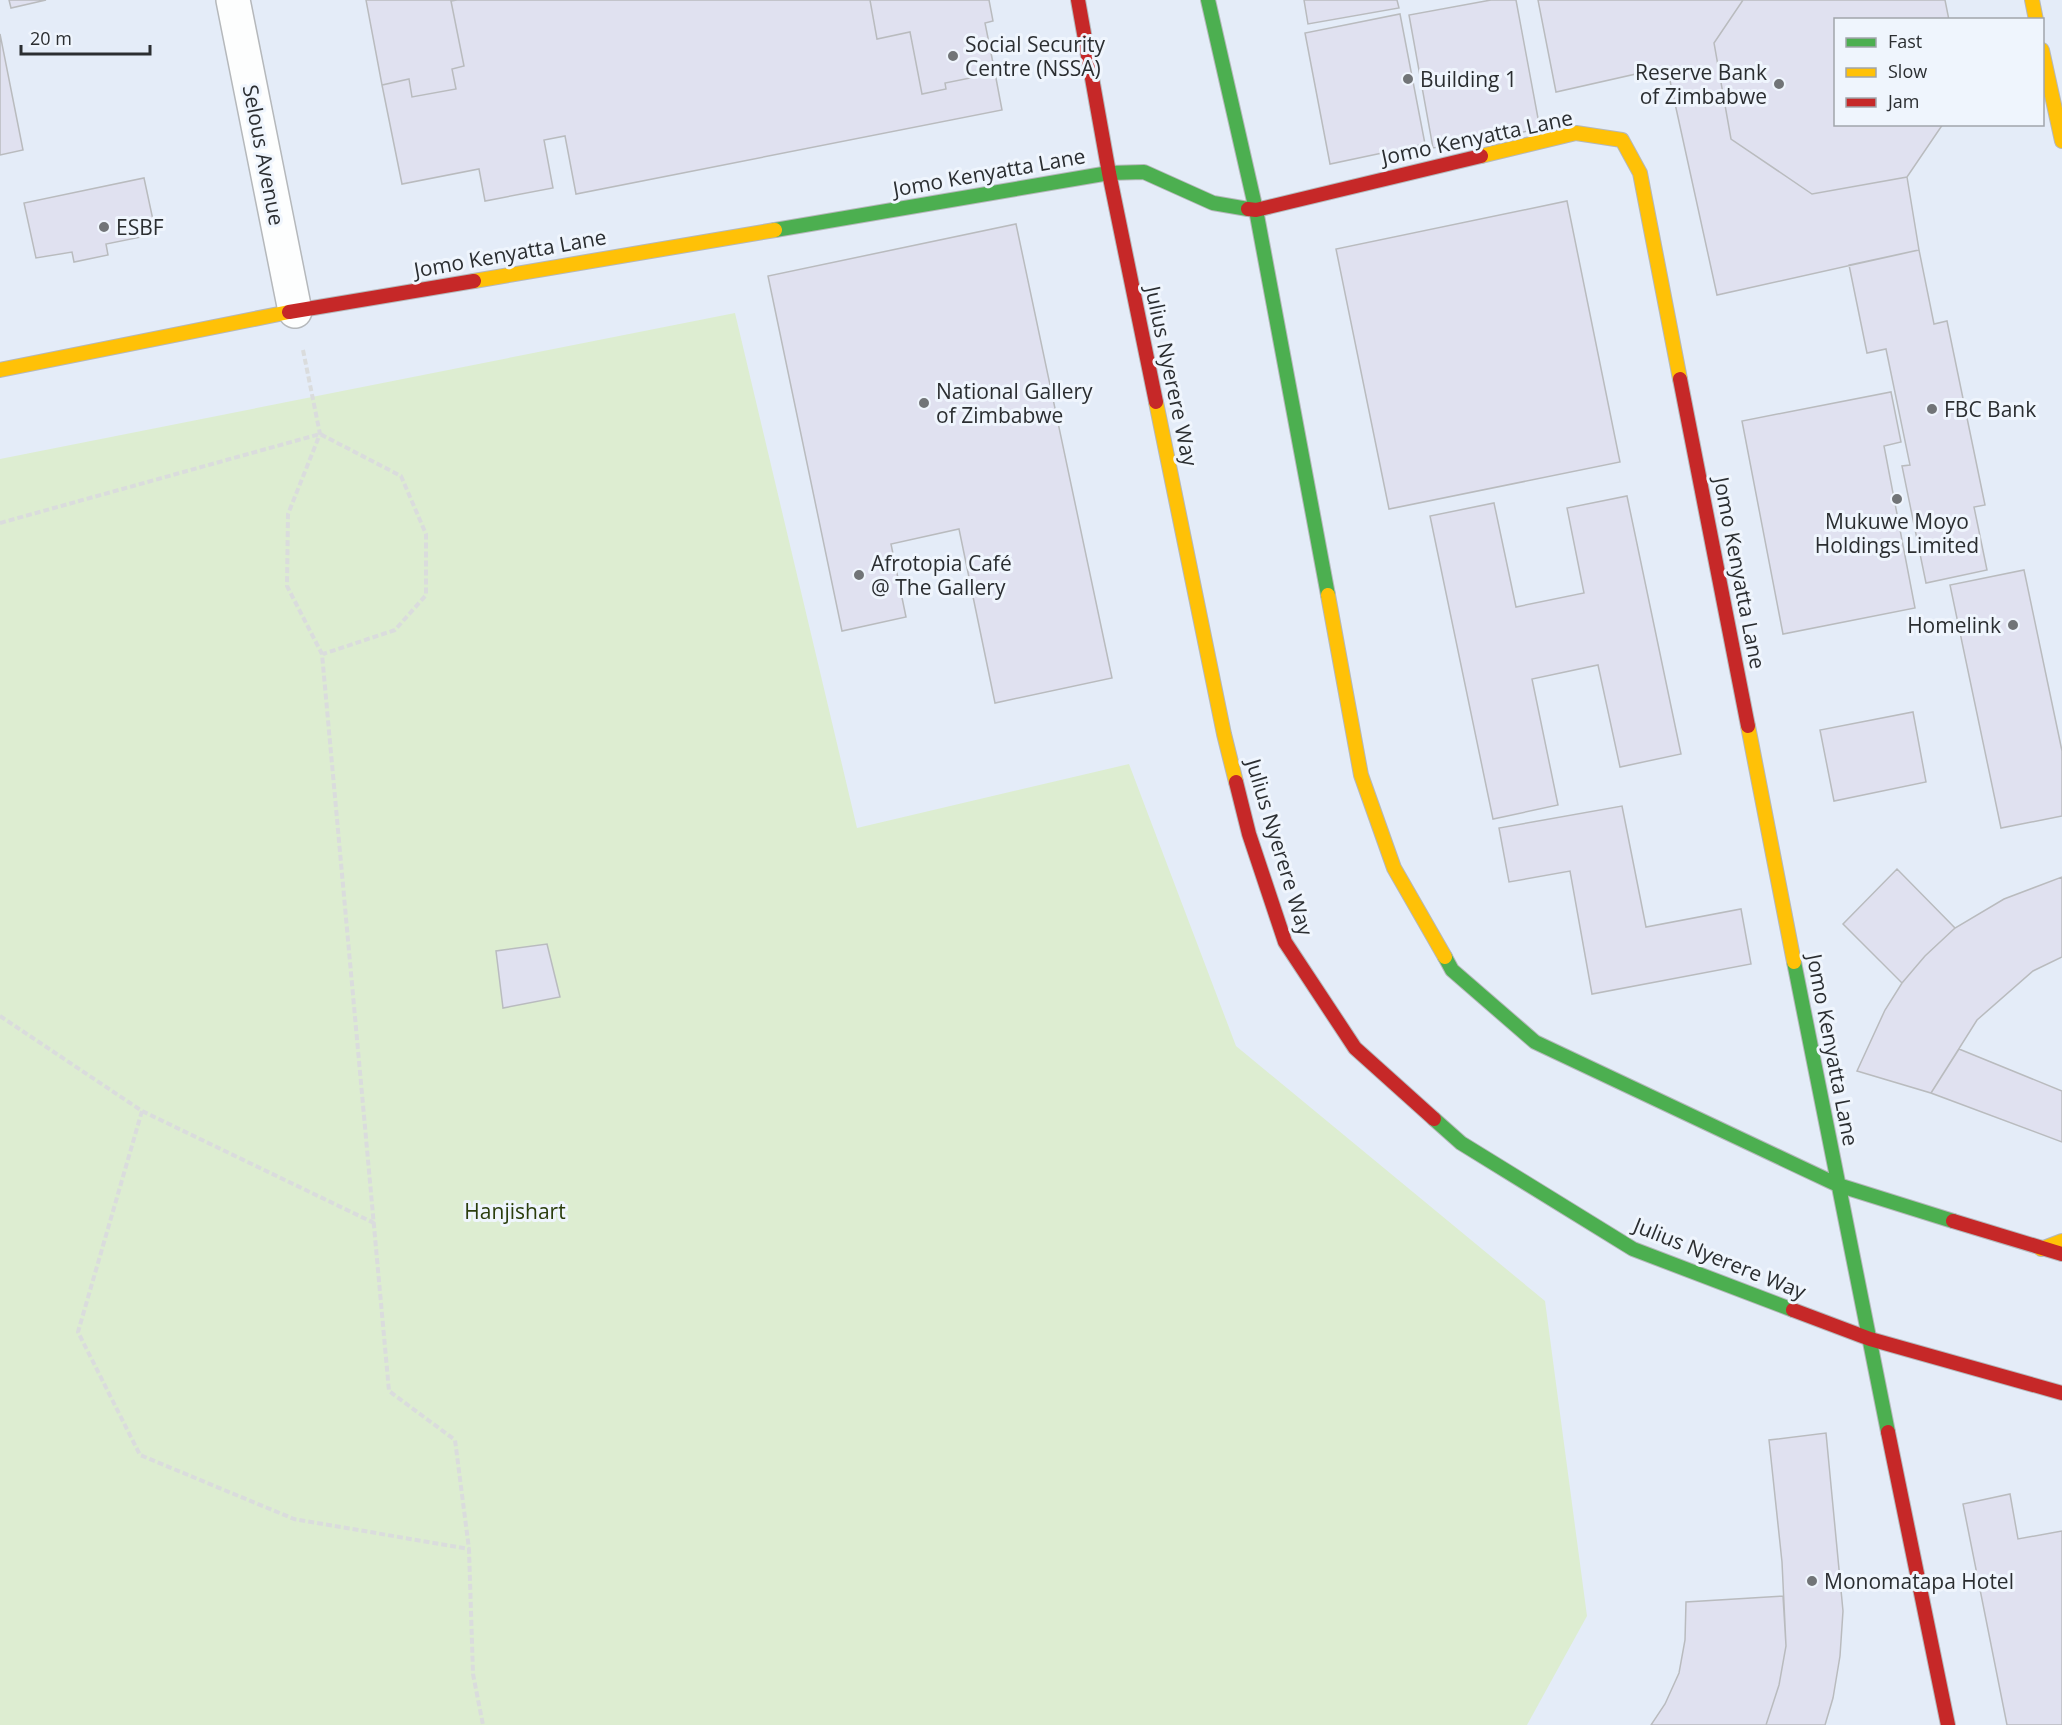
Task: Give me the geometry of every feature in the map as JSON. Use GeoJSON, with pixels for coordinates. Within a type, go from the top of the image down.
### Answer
{"type":"FeatureCollection","features":[{"type":"Feature","properties":{"kind":"main road","name":"Julius Nyerere Way"},"geometry":{"type":"LineString","coordinates":[[1078,0],[1108,173],[1224,734],[1250,834],[1285,942],[1355,1048],[1461,1143],[1633,1249],[1870,1339],[2062,1393]]}},
{"type":"Feature","properties":{"kind":"main road"},"geometry":{"type":"LineString","coordinates":[[1208,0],[1256,210],[1361,775],[1394,868],[1452,970],[1534,1041],[1838,1185],[2062,1254]]}},
{"type":"Feature","properties":{"kind":"main road"},"geometry":{"type":"LineString","coordinates":[[2032,0],[2036,18]]}},
{"type":"Feature","properties":{"kind":"main road"},"geometry":{"type":"LineString","coordinates":[[2044,55],[2062,141]]}},
{"type":"Feature","properties":{"kind":"main road","name":"Jomo Kenyatta Lane"},"geometry":{"type":"LineString","coordinates":[[0,370],[295,310],[1108,173],[1144,172],[1213,203],[1256,210],[1576,133],[1622,140],[1640,173],[1838,1185],[1948,1725]]}},
{"type":"Feature","properties":{"kind":"main road"},"geometry":{"type":"LineString","coordinates":[[2041,1249],[2062,1241]]}},
{"type":"Feature","properties":{"kind":"street","name":"Selous Avenue"},"geometry":{"type":"LineString","coordinates":[[233,0],[295,310]]}},
{"type":"Feature","properties":{"kind":"path"},"geometry":{"type":"LineString","coordinates":[[295,310],[320,434],[288,514],[287,586],[322,654],[389,1391],[455,1440],[470,1549],[473,1674],[483,1725]]}},
{"type":"Feature","properties":{"kind":"path"},"geometry":{"type":"LineString","coordinates":[[0,523],[320,434],[401,476],[426,534],[426,595],[395,630],[322,654]]}},
{"type":"Feature","properties":{"kind":"path"},"geometry":{"type":"LineString","coordinates":[[0,1016],[142,1111],[375,1223]]}},
{"type":"Feature","properties":{"kind":"path"},"geometry":{"type":"LineString","coordinates":[[142,1111],[78,1332],[140,1455],[294,1519],[470,1549]]}},
{"type":"Feature","properties":{"kind":"shaded area"},"geometry":{"type":"Polygon","coordinates":[[[0,0],[2062,0],[2062,1725],[0,1725],[0,0]]]}},
{"type":"Feature","properties":{"kind":"green space","name":"Hanjishart"},"geometry":{"type":"Polygon","coordinates":[[[735,313],[857,828],[1129,764],[1236,1046],[1545,1301],[1587,1616],[1527,1725],[0,1725],[0,459],[735,313]]]}},
{"type":"Feature","properties":{"kind":"building"},"geometry":{"type":"Polygon","coordinates":[[[9,0],[46,0],[11,8],[9,0]]]}},
{"type":"Feature","properties":{"kind":"building"},"geometry":{"type":"Polygon","coordinates":[[[366,0],[457,0],[451,1],[464,66],[452,69],[456,89],[412,97],[409,79],[382,85],[366,0]]]}},
{"type":"Feature","properties":{"kind":"building"},"geometry":{"type":"Polygon","coordinates":[[[870,0],[877,39],[910,32],[922,94],[946,89],[945,83],[995,73],[1002,110],[576,194],[565,136],[544,140],[553,188],[485,201],[479,169],[402,184],[382,85],[409,79],[412,97],[456,89],[452,69],[464,66],[451,1],[870,0]]]}},
{"type":"Feature","properties":{"kind":"building","name":"Social Security Centre (NSSA)"},"geometry":{"type":"Polygon","coordinates":[[[870,0],[989,0],[993,21],[985,23],[995,73],[945,83],[946,89],[922,94],[910,32],[877,39],[870,0]]]}},
{"type":"Feature","properties":{"kind":"building"},"geometry":{"type":"Polygon","coordinates":[[[1304,0],[1397,0],[1399,8],[1308,24],[1304,0]]]}},
{"type":"Feature","properties":{"kind":"building"},"geometry":{"type":"Polygon","coordinates":[[[1491,0],[1516,0],[1540,129],[1433,148],[1409,15],[1491,0]]]}},
{"type":"Feature","properties":{"kind":"building"},"geometry":{"type":"Polygon","coordinates":[[[1538,0],[1743,0],[1714,43],[1731,139],[1812,194],[1907,177],[1919,250],[1717,295],[1667,67],[1556,92],[1538,0]]]}},
{"type":"Feature","properties":{"kind":"building","name":"Reserve Bank of Zimbabwe"},"geometry":{"type":"Polygon","coordinates":[[[1743,0],[1945,0],[1949,18],[1834,18],[1834,126],[1942,126],[1907,177],[1812,194],[1731,139],[1714,43],[1743,0]]]}},
{"type":"Feature","properties":{"kind":"building"},"geometry":{"type":"Polygon","coordinates":[[[1400,14],[1425,144],[1330,164],[1305,33],[1400,14]]]}},
{"type":"Feature","properties":{"kind":"building"},"geometry":{"type":"Polygon","coordinates":[[[0,34],[23,150],[0,155],[0,34]]]}},
{"type":"Feature","properties":{"kind":"building"},"geometry":{"type":"Polygon","coordinates":[[[144,178],[156,234],[106,244],[108,255],[74,262],[72,252],[36,258],[24,203],[144,178]]]}},
{"type":"Feature","properties":{"kind":"building"},"geometry":{"type":"Polygon","coordinates":[[[1567,201],[1620,462],[1389,509],[1336,249],[1567,201]]]}},
{"type":"Feature","properties":{"kind":"building","name":"National Gallery of Zimbabwe"},"geometry":{"type":"Polygon","coordinates":[[[1016,224],[1112,678],[995,703],[959,529],[891,544],[906,617],[842,631],[768,276],[1016,224]]]}},
{"type":"Feature","properties":{"kind":"building","name":"FBC Bank"},"geometry":{"type":"Polygon","coordinates":[[[1919,250],[1934,324],[1947,321],[1985,505],[1974,507],[1987,570],[1926,583],[1902,466],[1910,465],[1886,349],[1867,353],[1849,265],[1919,250]]]}},
{"type":"Feature","properties":{"kind":"building"},"geometry":{"type":"Polygon","coordinates":[[[1891,392],[1901,442],[1884,446],[1915,608],[1783,634],[1742,421],[1891,392]]]}},
{"type":"Feature","properties":{"kind":"building"},"geometry":{"type":"Polygon","coordinates":[[[1627,496],[1681,754],[1620,767],[1598,665],[1532,679],[1558,805],[1493,819],[1430,516],[1494,503],[1516,607],[1584,593],[1567,508],[1627,496]]]}},
{"type":"Feature","properties":{"kind":"building"},"geometry":{"type":"Polygon","coordinates":[[[2024,570],[2062,751],[2062,816],[2001,828],[1950,585],[2024,570]]]}},
{"type":"Feature","properties":{"kind":"building"},"geometry":{"type":"Polygon","coordinates":[[[1913,712],[1926,782],[1834,801],[1820,730],[1913,712]]]}},
{"type":"Feature","properties":{"kind":"building"},"geometry":{"type":"Polygon","coordinates":[[[1622,806],[1646,927],[1741,909],[1751,964],[1592,994],[1570,871],[1509,882],[1499,828],[1622,806]]]}},
{"type":"Feature","properties":{"kind":"building"},"geometry":{"type":"Polygon","coordinates":[[[1897,869],[1955,928],[1925,956],[1902,983],[1843,924],[1897,869]]]}},
{"type":"Feature","properties":{"kind":"building"},"geometry":{"type":"Polygon","coordinates":[[[2062,877],[2062,957],[2033,971],[1977,1020],[1931,1093],[1857,1071],[1885,1010],[1902,983],[1925,956],[1955,928],[2004,899],[2062,877]]]}},
{"type":"Feature","properties":{"kind":"building"},"geometry":{"type":"Polygon","coordinates":[[[547,944],[560,997],[503,1008],[496,951],[547,944]]]}},
{"type":"Feature","properties":{"kind":"building"},"geometry":{"type":"Polygon","coordinates":[[[1959,1049],[2062,1091],[2062,1142],[1931,1093],[1959,1049]]]}},
{"type":"Feature","properties":{"kind":"building","name":"Monomatapa Hotel"},"geometry":{"type":"Polygon","coordinates":[[[1826,1433],[1843,1611],[1840,1656],[1833,1698],[1825,1725],[1766,1725],[1779,1685],[1786,1646],[1782,1562],[1769,1440],[1826,1433]]]}},
{"type":"Feature","properties":{"kind":"building"},"geometry":{"type":"Polygon","coordinates":[[[2010,1494],[2018,1539],[2062,1531],[2062,1725],[2007,1725],[1963,1504],[2010,1494]]]}},
{"type":"Feature","properties":{"kind":"building"},"geometry":{"type":"Polygon","coordinates":[[[1783,1596],[1786,1646],[1779,1685],[1766,1725],[1651,1725],[1665,1704],[1679,1673],[1685,1640],[1686,1602],[1783,1596]]]}},
{"type":"Feature","properties":{"kind":"traffic: fast"},"geometry":{"type":"LineString","coordinates":[[1208,0],[1256,210],[1328,595]]}},
{"type":"Feature","properties":{"kind":"traffic: fast"},"geometry":{"type":"LineString","coordinates":[[775,230],[1109,173],[1144,172],[1213,203],[1248,209]]}},
{"type":"Feature","properties":{"kind":"traffic: fast"},"geometry":{"type":"LineString","coordinates":[[1445,957],[1452,970],[1535,1042],[1838,1185],[1953,1221]]}},
{"type":"Feature","properties":{"kind":"traffic: fast"},"geometry":{"type":"LineString","coordinates":[[1794,962],[1888,1432]]}},
{"type":"Feature","properties":{"kind":"traffic: fast"},"geometry":{"type":"LineString","coordinates":[[1434,1119],[1461,1143],[1633,1249],[1793,1310]]}},
{"type":"Feature","properties":{"kind":"traffic: slow"},"geometry":{"type":"LineString","coordinates":[[2032,0],[2036,18]]}},
{"type":"Feature","properties":{"kind":"traffic: slow"},"geometry":{"type":"LineString","coordinates":[[2044,59],[2062,141]]}},
{"type":"Feature","properties":{"kind":"traffic: slow"},"geometry":{"type":"LineString","coordinates":[[1481,156],[1576,133],[1622,140],[1640,173],[1680,379]]}},
{"type":"Feature","properties":{"kind":"traffic: slow"},"geometry":{"type":"LineString","coordinates":[[474,281],[775,230]]}},
{"type":"Feature","properties":{"kind":"traffic: slow"},"geometry":{"type":"LineString","coordinates":[[0,370],[289,312]]}},
{"type":"Feature","properties":{"kind":"traffic: slow"},"geometry":{"type":"LineString","coordinates":[[1156,402],[1224,734],[1236,782]]}},
{"type":"Feature","properties":{"kind":"traffic: slow"},"geometry":{"type":"LineString","coordinates":[[1328,595],[1361,775],[1394,868],[1445,957]]}},
{"type":"Feature","properties":{"kind":"traffic: slow"},"geometry":{"type":"LineString","coordinates":[[1748,726],[1794,962]]}},
{"type":"Feature","properties":{"kind":"traffic: slow"},"geometry":{"type":"LineString","coordinates":[[2041,1249],[2062,1241]]}},
{"type":"Feature","properties":{"kind":"traffic: jam"},"geometry":{"type":"LineString","coordinates":[[1078,0],[1109,173],[1156,402]]}},
{"type":"Feature","properties":{"kind":"traffic: jam"},"geometry":{"type":"LineString","coordinates":[[1248,209],[1256,210],[1481,156]]}},
{"type":"Feature","properties":{"kind":"traffic: jam"},"geometry":{"type":"LineString","coordinates":[[289,312],[474,281]]}},
{"type":"Feature","properties":{"kind":"traffic: jam"},"geometry":{"type":"LineString","coordinates":[[1680,379],[1748,726]]}},
{"type":"Feature","properties":{"kind":"traffic: jam"},"geometry":{"type":"LineString","coordinates":[[1236,782],[1249,834],[1285,942],[1355,1048],[1434,1119]]}},
{"type":"Feature","properties":{"kind":"traffic: jam"},"geometry":{"type":"LineString","coordinates":[[1953,1221],[2062,1254]]}},
{"type":"Feature","properties":{"kind":"traffic: jam"},"geometry":{"type":"LineString","coordinates":[[1793,1310],[1870,1339],[2062,1393]]}},
{"type":"Feature","properties":{"kind":"traffic: jam"},"geometry":{"type":"LineString","coordinates":[[1888,1432],[1948,1725]]}},
{"type":"Feature","properties":{"kind":"place","name":"Social Security Centre (NSSA)"},"geometry":{"type":"Point","coordinates":[953,56]}},
{"type":"Feature","properties":{"kind":"place","name":"Building 1"},"geometry":{"type":"Point","coordinates":[1408,79]}},
{"type":"Feature","properties":{"kind":"place","name":"Reserve Bank of Zimbabwe"},"geometry":{"type":"Point","coordinates":[1779,84]}},
{"type":"Feature","properties":{"kind":"place","name":"ESBF"},"geometry":{"type":"Point","coordinates":[104,227]}},
{"type":"Feature","properties":{"kind":"place","name":"National Gallery of Zimbabwe"},"geometry":{"type":"Point","coordinates":[924,403]}},
{"type":"Feature","properties":{"kind":"place","name":"FBC Bank"},"geometry":{"type":"Point","coordinates":[1932,409]}},
{"type":"Feature","properties":{"kind":"place","name":"Mukuwe Moyo Holdings Limited"},"geometry":{"type":"Point","coordinates":[1897,499]}},
{"type":"Feature","properties":{"kind":"place","name":"Afrotopia Café @ The Gallery"},"geometry":{"type":"Point","coordinates":[859,575]}},
{"type":"Feature","properties":{"kind":"place","name":"Homelink"},"geometry":{"type":"Point","coordinates":[2013,625]}},
{"type":"Feature","properties":{"kind":"place","name":"Monomatapa Hotel"},"geometry":{"type":"Point","coordinates":[1812,1581]}}]}
